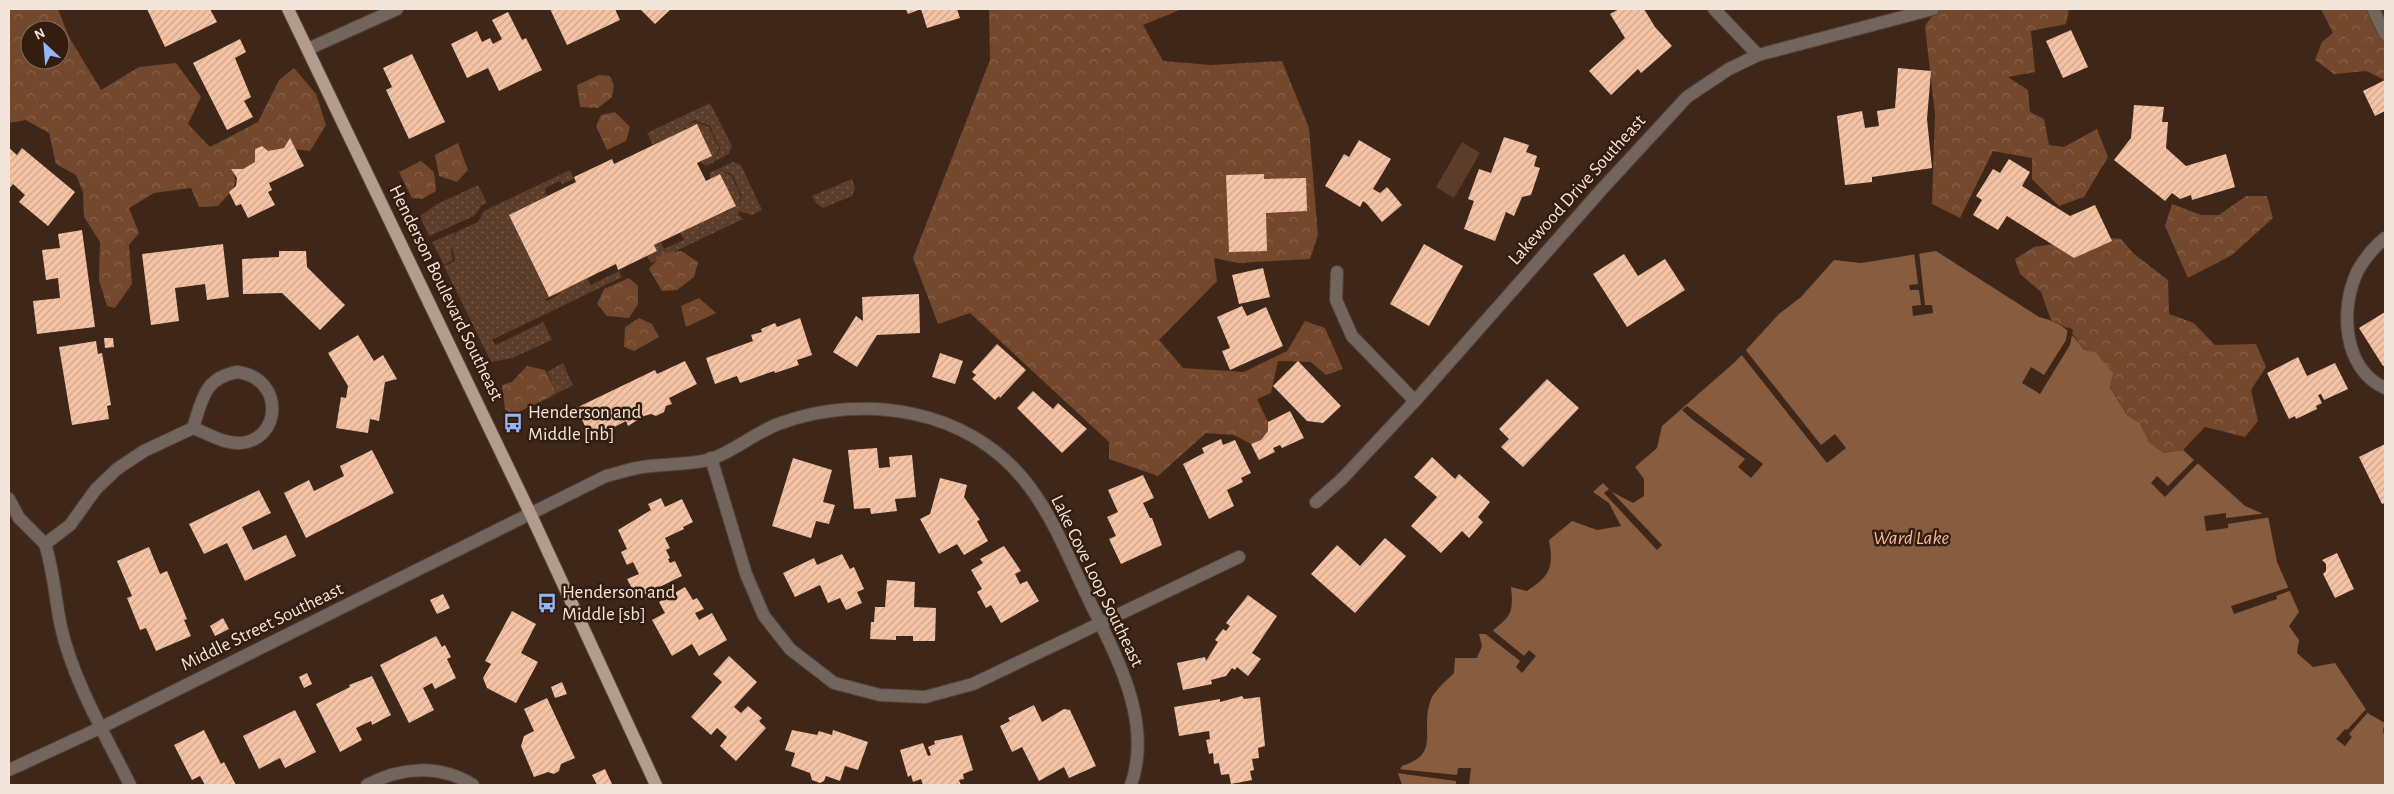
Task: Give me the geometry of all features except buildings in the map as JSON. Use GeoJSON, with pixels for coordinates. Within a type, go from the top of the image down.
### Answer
{"type":"FeatureCollection","features":[{"type":"Feature","properties":{"kind":"main road","name":"Henderson Boulevard Southeast"},"geometry":{"type":"LineString","coordinates":[[288,9],[531,515],[656,785]]}},
{"type":"Feature","properties":{"kind":"street"},"geometry":{"type":"LineString","coordinates":[[308,50],[397,9]]}},
{"type":"Feature","properties":{"kind":"street"},"geometry":{"type":"LineString","coordinates":[[1714,9],[1758,55]]}},
{"type":"Feature","properties":{"kind":"street","name":"Lakewood Drive Southeast"},"geometry":{"type":"LineString","coordinates":[[1316,502],[1342,479],[1415,401],[1596,195],[1687,97],[1729,69],[1758,55],[1933,9]]}},
{"type":"Feature","properties":{"kind":"street"},"geometry":{"type":"LineString","coordinates":[[2372,9],[2385,34]]}},
{"type":"Feature","properties":{"kind":"street"},"geometry":{"type":"LineString","coordinates":[[2385,238],[2372,249],[2358,270],[2350,295],[2347,326],[2353,354],[2361,370],[2372,382],[2385,388]]}},
{"type":"Feature","properties":{"kind":"street"},"geometry":{"type":"LineString","coordinates":[[1337,272],[1336,300],[1352,336],[1415,401]]}},
{"type":"Feature","properties":{"kind":"street"},"geometry":{"type":"LineString","coordinates":[[45,544],[70,525],[96,489],[117,469],[144,451],[193,428],[207,388],[215,379],[225,374],[236,372],[253,376],[266,387],[271,398],[273,410],[270,421],[263,432],[254,439],[242,443],[230,442],[193,428]]}},
{"type":"Feature","properties":{"kind":"street","name":"Lake Cove Loop Southeast"},"geometry":{"type":"LineString","coordinates":[[531,515],[606,476],[637,468],[711,458],[780,423],[833,409],[875,408],[917,414],[943,423],[974,438],[1001,458],[1024,480],[1044,509],[1120,666],[1136,713],[1138,742],[1135,775],[1131,785]]}},
{"type":"Feature","properties":{"kind":"street"},"geometry":{"type":"LineString","coordinates":[[711,458],[746,574],[764,616],[790,648],[834,683],[880,695],[926,697],[973,684],[1238,557]]}},
{"type":"Feature","properties":{"kind":"street"},"geometry":{"type":"LineString","coordinates":[[9,499],[19,518],[45,544],[54,570],[61,626],[76,676],[130,785]]}},
{"type":"Feature","properties":{"kind":"street","name":"Middle Street Southeast"},"geometry":{"type":"LineString","coordinates":[[9,770],[102,727],[531,515]]}},
{"type":"Feature","properties":{"kind":"street"},"geometry":{"type":"LineString","coordinates":[[366,785],[401,772],[429,770],[452,775],[473,785]]}},
{"type":"Feature","properties":{"kind":"shaded area"},"geometry":{"type":"Polygon","coordinates":[[[710,103],[732,146],[729,154],[715,161],[715,159],[714,162],[706,166],[701,162],[711,156],[697,124],[685,129],[686,125],[683,131],[653,145],[647,133],[710,103]],[[695,120],[687,125],[696,122],[709,127],[719,148],[715,158],[720,149],[710,126],[695,120]]]}},
{"type":"Feature","properties":{"kind":"shaded area"},"geometry":{"type":"Polygon","coordinates":[[[1462,142],[1480,153],[1454,198],[1436,187],[1462,142]]]}},
{"type":"Feature","properties":{"kind":"shaded area"},"geometry":{"type":"Polygon","coordinates":[[[733,162],[741,165],[762,210],[752,215],[739,211],[738,215],[743,219],[651,263],[647,256],[657,251],[654,245],[661,242],[664,249],[684,240],[680,233],[736,206],[720,174],[710,179],[710,173],[717,169],[731,175],[741,196],[737,210],[742,196],[732,174],[718,169],[733,162]]]}},
{"type":"Feature","properties":{"kind":"shaded area"},"geometry":{"type":"Polygon","coordinates":[[[570,170],[574,179],[562,184],[560,181],[545,188],[546,193],[541,196],[546,194],[548,196],[509,215],[548,296],[570,286],[570,288],[587,278],[591,285],[619,271],[622,277],[492,340],[496,345],[543,322],[552,340],[512,358],[491,362],[444,266],[455,261],[452,246],[456,232],[478,222],[484,211],[570,170]],[[561,293],[545,299],[547,301],[561,293]]]}},
{"type":"Feature","properties":{"kind":"shaded area"},"geometry":{"type":"Polygon","coordinates":[[[852,179],[855,188],[852,196],[823,208],[817,204],[812,196],[852,179]]]}},
{"type":"Feature","properties":{"kind":"shaded area"},"geometry":{"type":"Polygon","coordinates":[[[478,185],[487,203],[482,205],[474,216],[429,236],[420,216],[437,204],[478,185]]]}},
{"type":"Feature","properties":{"kind":"shaded area"},"geometry":{"type":"Polygon","coordinates":[[[455,232],[451,251],[453,260],[444,265],[432,242],[455,232]]]}},
{"type":"Feature","properties":{"kind":"shaded area"},"geometry":{"type":"Polygon","coordinates":[[[563,363],[573,385],[550,397],[555,389],[547,372],[563,363]]]}},
{"type":"Feature","properties":{"kind":"green space"},"geometry":{"type":"Polygon","coordinates":[[[9,9],[58,9],[62,20],[20,20],[20,70],[70,70],[70,39],[101,90],[139,67],[176,63],[201,97],[188,124],[210,147],[258,122],[279,80],[294,68],[316,94],[326,125],[310,151],[284,148],[268,151],[262,146],[256,149],[255,162],[243,169],[231,169],[235,185],[218,206],[199,207],[191,188],[154,193],[129,208],[139,233],[129,245],[132,284],[115,308],[107,306],[99,280],[100,242],[84,217],[83,192],[76,175],[56,164],[49,133],[26,120],[9,123],[9,9]]]}},
{"type":"Feature","properties":{"kind":"green space"},"geometry":{"type":"Polygon","coordinates":[[[989,9],[1182,9],[1143,25],[1163,61],[1211,65],[1282,61],[1309,128],[1318,235],[1310,259],[1238,263],[1214,258],[1217,281],[1159,340],[1183,368],[1244,372],[1287,351],[1305,321],[1325,328],[1343,369],[1326,375],[1311,362],[1278,361],[1271,393],[1257,399],[1268,422],[1268,431],[1261,440],[1251,444],[1234,435],[1206,433],[1158,476],[1109,459],[1109,442],[970,313],[938,324],[913,258],[990,60],[989,9]]]}},
{"type":"Feature","properties":{"kind":"green space"},"geometry":{"type":"Polygon","coordinates":[[[1937,9],[2069,9],[2066,24],[2031,31],[2035,72],[2008,77],[2028,90],[2030,112],[2044,119],[2049,145],[2064,147],[2097,129],[2108,157],[2084,197],[2059,206],[2032,179],[2032,158],[1993,151],[1960,218],[1932,204],[1935,115],[1925,26],[1937,9]]]}},
{"type":"Feature","properties":{"kind":"green space"},"geometry":{"type":"Polygon","coordinates":[[[2321,9],[2382,9],[2385,20],[2385,80],[2366,71],[2334,74],[2315,60],[2322,42],[2333,33],[2321,9]]]}},
{"type":"Feature","properties":{"kind":"green space"},"geometry":{"type":"Polygon","coordinates":[[[599,75],[610,76],[614,85],[612,97],[598,108],[580,107],[577,85],[599,75]]]}},
{"type":"Feature","properties":{"kind":"green space"},"geometry":{"type":"Polygon","coordinates":[[[615,112],[630,127],[626,141],[607,150],[596,126],[601,115],[615,112]]]}},
{"type":"Feature","properties":{"kind":"green space"},"geometry":{"type":"Polygon","coordinates":[[[458,143],[468,170],[457,182],[439,176],[435,155],[458,143]]]}},
{"type":"Feature","properties":{"kind":"green space"},"geometry":{"type":"Polygon","coordinates":[[[421,161],[434,172],[436,191],[422,199],[412,198],[399,172],[421,161]]]}},
{"type":"Feature","properties":{"kind":"green space"},"geometry":{"type":"Polygon","coordinates":[[[2246,196],[2267,196],[2273,218],[2232,255],[2188,278],[2165,226],[2172,204],[2201,215],[2219,215],[2246,196]]]}},
{"type":"Feature","properties":{"kind":"green space"},"geometry":{"type":"Polygon","coordinates":[[[2100,237],[2121,239],[2134,254],[2168,280],[2169,314],[2194,323],[2215,345],[2256,344],[2266,367],[2251,390],[2258,421],[2245,437],[2205,427],[2183,450],[2164,453],[2149,442],[2140,423],[2127,415],[2110,386],[2069,329],[2051,320],[2041,292],[2020,274],[2015,259],[2034,247],[2100,237]]]}},
{"type":"Feature","properties":{"kind":"green space"},"geometry":{"type":"Polygon","coordinates":[[[681,251],[698,262],[694,277],[677,290],[662,291],[649,269],[663,253],[681,251]]]}},
{"type":"Feature","properties":{"kind":"green space"},"geometry":{"type":"Polygon","coordinates":[[[629,278],[638,286],[638,304],[629,318],[607,316],[597,304],[604,289],[629,278]]]}},
{"type":"Feature","properties":{"kind":"green space"},"geometry":{"type":"Polygon","coordinates":[[[699,298],[716,313],[686,327],[681,306],[699,298]]]}},
{"type":"Feature","properties":{"kind":"green space"},"geometry":{"type":"Polygon","coordinates":[[[639,318],[652,324],[659,337],[634,351],[624,347],[625,327],[639,318]]]}},
{"type":"Feature","properties":{"kind":"green space"},"geometry":{"type":"Polygon","coordinates":[[[527,366],[545,370],[555,390],[550,397],[512,415],[505,409],[502,385],[512,382],[527,366]]]}},
{"type":"Feature","properties":{"kind":"water","name":"Ward Lake"},"geometry":{"type":"Polygon","coordinates":[[[1936,251],[2039,317],[2060,325],[2070,333],[2084,350],[2096,353],[2113,373],[2110,387],[2127,415],[2140,423],[2149,442],[2164,453],[2183,450],[2245,506],[2268,516],[2277,562],[2299,612],[2289,626],[2299,640],[2297,653],[2313,667],[2335,663],[2369,714],[2385,723],[2383,730],[2385,740],[2385,785],[1402,785],[1398,773],[1402,766],[1422,755],[1426,748],[1428,711],[1431,699],[1454,673],[1455,658],[1477,658],[1482,646],[1479,634],[1488,634],[1509,615],[1512,604],[1511,587],[1527,591],[1545,576],[1549,570],[1551,558],[1549,540],[1572,521],[1597,530],[1621,526],[1609,503],[1593,492],[1603,483],[1612,492],[1633,503],[1644,496],[1644,479],[1635,467],[1657,448],[1662,426],[1736,361],[1779,314],[1801,297],[1834,260],[1861,263],[1936,251]]]}},
{"type":"Feature","properties":{"kind":"pier"},"geometry":{"type":"Polygon","coordinates":[[[1914,252],[1919,252],[1925,305],[1932,305],[1933,313],[1913,316],[1912,306],[1921,305],[1919,290],[1910,290],[1909,285],[1918,284],[1914,252]]]}},
{"type":"Feature","properties":{"kind":"pier"},"geometry":{"type":"Polygon","coordinates":[[[2068,327],[2073,330],[2070,345],[2040,394],[2022,383],[2031,367],[2044,375],[2066,340],[2068,327]]]}},
{"type":"Feature","properties":{"kind":"pier"},"geometry":{"type":"Polygon","coordinates":[[[1744,348],[1821,445],[1835,434],[1846,448],[1827,463],[1740,353],[1744,348]]]}},
{"type":"Feature","properties":{"kind":"pier"},"geometry":{"type":"Polygon","coordinates":[[[1687,406],[1763,464],[1751,478],[1738,467],[1745,459],[1682,410],[1687,406]]]}},
{"type":"Feature","properties":{"kind":"pier"},"geometry":{"type":"Polygon","coordinates":[[[2196,458],[2200,461],[2165,497],[2151,483],[2157,476],[2168,486],[2196,458]]]}},
{"type":"Feature","properties":{"kind":"pier"},"geometry":{"type":"Polygon","coordinates":[[[1609,489],[1662,545],[1657,550],[1604,493],[1609,489]]]}},
{"type":"Feature","properties":{"kind":"pier"},"geometry":{"type":"Polygon","coordinates":[[[2226,513],[2226,518],[2268,513],[2271,517],[2228,524],[2228,528],[2206,531],[2204,516],[2226,513]]]}},
{"type":"Feature","properties":{"kind":"pier"},"geometry":{"type":"Polygon","coordinates":[[[2290,587],[2292,590],[2276,596],[2277,599],[2234,614],[2231,606],[2290,587]]]}},
{"type":"Feature","properties":{"kind":"pier"},"geometry":{"type":"Polygon","coordinates":[[[1491,629],[1524,656],[1529,650],[1536,656],[1522,673],[1516,667],[1520,661],[1483,632],[1491,629]]]}},
{"type":"Feature","properties":{"kind":"pier"},"geometry":{"type":"Polygon","coordinates":[[[2368,707],[2370,710],[2349,734],[2352,737],[2345,746],[2336,739],[2368,707]]]}},
{"type":"Feature","properties":{"kind":"pier"},"geometry":{"type":"Polygon","coordinates":[[[1458,768],[1471,768],[1469,785],[1456,785],[1456,781],[1396,773],[1398,769],[1457,775],[1458,768]]]}},
{"type":"Feature","properties":{"kind":"place","name":"Henderson and Middle [nb]"},"geometry":{"type":"Point","coordinates":[513,423]}},
{"type":"Feature","properties":{"kind":"place","name":"Henderson and Middle [sb]"},"geometry":{"type":"Point","coordinates":[547,603]}}]}
